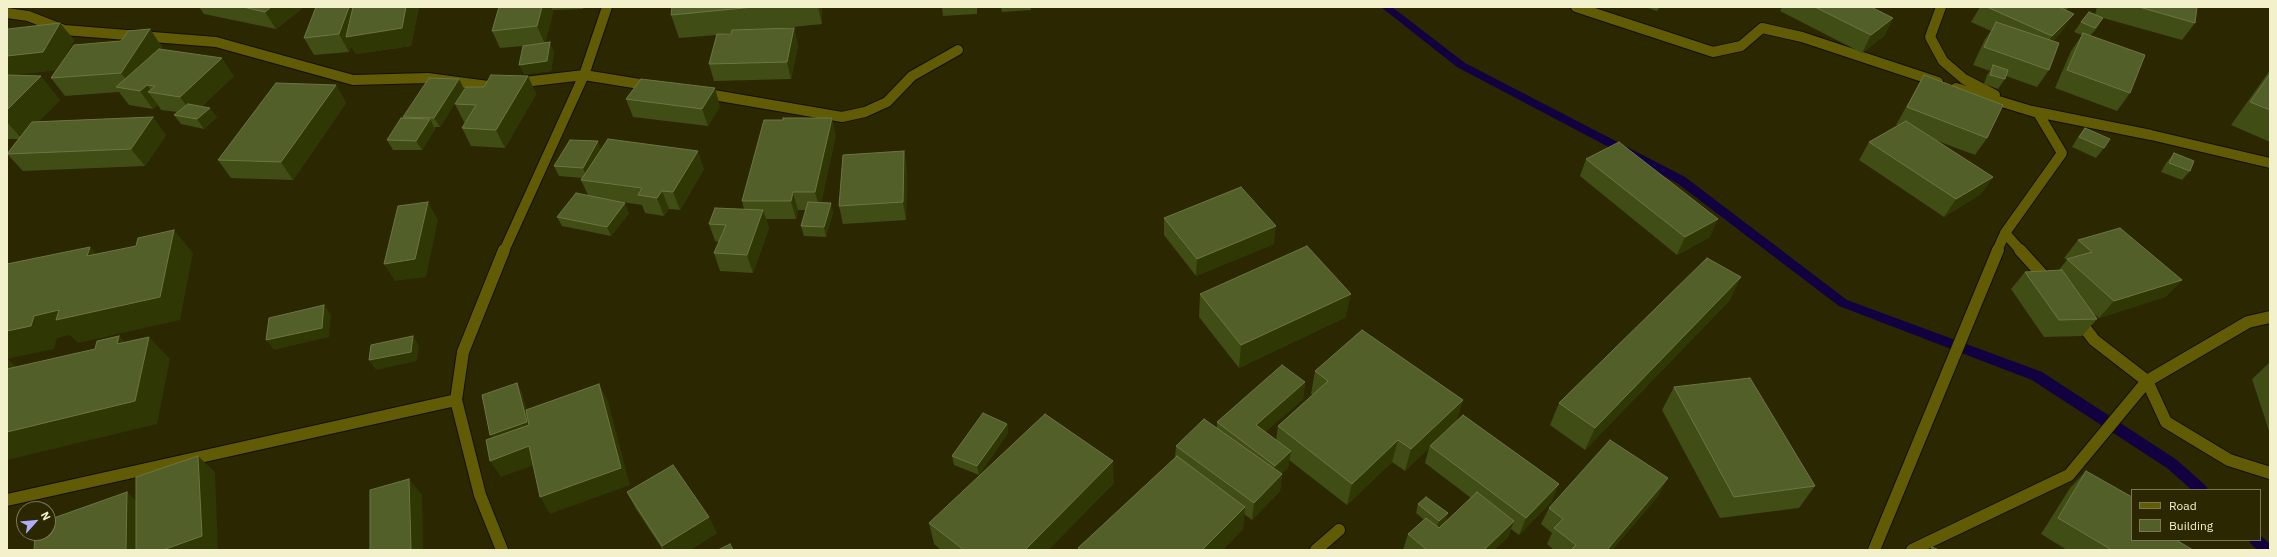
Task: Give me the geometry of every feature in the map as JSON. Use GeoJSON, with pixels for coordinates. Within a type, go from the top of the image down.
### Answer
{"type":"FeatureCollection","features":[{"type":"Feature","properties":{"kind":"street"},"geometry":{"type":"LineString","coordinates":[[502,550],[480,495],[456,400],[463,352],[491,279],[584,75],[607,7]]}},
{"type":"Feature","properties":{"kind":"street"},"geometry":{"type":"LineString","coordinates":[[1576,7],[1713,52],[1741,46],[1762,28],[1802,37],[2038,113],[2052,134],[2062,154],[2005,233],[1874,550]]}},
{"type":"Feature","properties":{"kind":"street"},"geometry":{"type":"LineString","coordinates":[[1941,7],[1930,37],[1943,61],[1964,79],[2022,109],[2151,135],[2270,163]]}},
{"type":"Feature","properties":{"kind":"street"},"geometry":{"type":"LineString","coordinates":[[7,13],[28,16],[64,30],[216,42],[353,80],[428,78],[488,86],[584,75],[660,87]]}},
{"type":"Feature","properties":{"kind":"street"},"geometry":{"type":"LineString","coordinates":[[691,92],[842,117],[865,112],[887,102],[912,76],[958,50]]}},
{"type":"Feature","properties":{"kind":"street"},"geometry":{"type":"LineString","coordinates":[[2005,233],[2031,261],[2055,291]]}},
{"type":"Feature","properties":{"kind":"street"},"geometry":{"type":"LineString","coordinates":[[2070,309],[2094,340],[2147,381],[2166,422],[2229,460],[2270,473]]}},
{"type":"Feature","properties":{"kind":"street"},"geometry":{"type":"LineString","coordinates":[[1912,550],[2069,475],[2147,381],[2248,322],[2270,317]]}},
{"type":"Feature","properties":{"kind":"street"},"geometry":{"type":"LineString","coordinates":[[7,500],[456,400]]}},
{"type":"Feature","properties":{"kind":"street"},"geometry":{"type":"LineString","coordinates":[[1316,550],[1339,530]]}},
{"type":"Feature","properties":{"kind":"building"},"geometry":{"type":"Polygon","coordinates":[[[243,7],[271,7],[265,12],[243,7]]]}},
{"type":"Feature","properties":{"kind":"building"},"geometry":{"type":"Polygon","coordinates":[[[316,7],[349,7],[339,34],[304,38],[316,7]]]}},
{"type":"Feature","properties":{"kind":"building"},"geometry":{"type":"Polygon","coordinates":[[[353,7],[406,7],[402,28],[346,37],[353,7]]]}},
{"type":"Feature","properties":{"kind":"building"},"geometry":{"type":"Polygon","coordinates":[[[499,7],[542,7],[537,26],[492,31],[499,7]]]}},
{"type":"Feature","properties":{"kind":"building"},"geometry":{"type":"Polygon","coordinates":[[[672,7],[754,7],[671,15],[672,7]]]}},
{"type":"Feature","properties":{"kind":"building"},"geometry":{"type":"Polygon","coordinates":[[[1815,7],[1871,7],[1893,18],[1871,35],[1815,7]]]}},
{"type":"Feature","properties":{"kind":"building"},"geometry":{"type":"Polygon","coordinates":[[[1987,7],[2059,7],[2074,14],[2052,36],[1987,7]]]}},
{"type":"Feature","properties":{"kind":"building"},"geometry":{"type":"Polygon","coordinates":[[[2139,7],[2197,7],[2195,23],[2139,7]]]}},
{"type":"Feature","properties":{"kind":"building"},"geometry":{"type":"Polygon","coordinates":[[[2089,12],[2103,18],[2095,28],[2081,22],[2089,12]]]}},
{"type":"Feature","properties":{"kind":"building"},"geometry":{"type":"Polygon","coordinates":[[[1996,22],[2059,43],[2049,70],[1984,47],[1996,22]]]}},
{"type":"Feature","properties":{"kind":"building"},"geometry":{"type":"Polygon","coordinates":[[[60,23],[43,52],[7,56],[8,29],[60,23]]]}},
{"type":"Feature","properties":{"kind":"building"},"geometry":{"type":"Polygon","coordinates":[[[794,28],[787,62],[709,64],[717,34],[731,34],[732,30],[794,28]]]}},
{"type":"Feature","properties":{"kind":"building"},"geometry":{"type":"Polygon","coordinates":[[[150,29],[121,73],[51,78],[74,45],[121,41],[128,31],[150,29]]]}},
{"type":"Feature","properties":{"kind":"building"},"geometry":{"type":"Polygon","coordinates":[[[2083,33],[2145,55],[2130,93],[2067,70],[2083,33]]]}},
{"type":"Feature","properties":{"kind":"building"},"geometry":{"type":"Polygon","coordinates":[[[550,42],[547,61],[519,65],[523,46],[550,42]]]}},
{"type":"Feature","properties":{"kind":"building"},"geometry":{"type":"Polygon","coordinates":[[[159,49],[222,58],[180,97],[148,92],[155,86],[147,85],[140,91],[116,87],[159,49]]]}},
{"type":"Feature","properties":{"kind":"building"},"geometry":{"type":"Polygon","coordinates":[[[1993,65],[2008,70],[2005,79],[1990,75],[1993,65]]]}},
{"type":"Feature","properties":{"kind":"building"},"geometry":{"type":"Polygon","coordinates":[[[2270,74],[2270,110],[2250,102],[2270,74]]]}},
{"type":"Feature","properties":{"kind":"building"},"geometry":{"type":"Polygon","coordinates":[[[7,75],[41,76],[7,110],[7,75]]]}},
{"type":"Feature","properties":{"kind":"building"},"geometry":{"type":"Polygon","coordinates":[[[491,75],[528,76],[496,130],[462,128],[476,105],[455,104],[466,87],[484,87],[491,75]]]}},
{"type":"Feature","properties":{"kind":"building"},"geometry":{"type":"Polygon","coordinates":[[[1924,75],[2003,105],[1987,138],[1907,107],[1924,75]]]}},
{"type":"Feature","properties":{"kind":"building"},"geometry":{"type":"Polygon","coordinates":[[[429,78],[459,79],[434,118],[403,117],[429,78]]]}},
{"type":"Feature","properties":{"kind":"building"},"geometry":{"type":"Polygon","coordinates":[[[641,79],[715,88],[702,109],[626,99],[641,79]]]}},
{"type":"Feature","properties":{"kind":"building"},"geometry":{"type":"Polygon","coordinates":[[[276,83],[336,85],[281,162],[218,160],[276,83]]]}},
{"type":"Feature","properties":{"kind":"building"},"geometry":{"type":"Polygon","coordinates":[[[188,104],[210,108],[197,119],[174,115],[188,104]]]}},
{"type":"Feature","properties":{"kind":"building"},"geometry":{"type":"Polygon","coordinates":[[[153,117],[131,149],[7,154],[32,122],[153,117]]]}},
{"type":"Feature","properties":{"kind":"building"},"geometry":{"type":"Polygon","coordinates":[[[401,118],[430,119],[416,141],[387,140],[401,118]]]}},
{"type":"Feature","properties":{"kind":"building"},"geometry":{"type":"Polygon","coordinates":[[[783,118],[832,118],[815,192],[793,192],[791,201],[742,201],[764,120],[783,120],[783,118]]]}},
{"type":"Feature","properties":{"kind":"building"},"geometry":{"type":"Polygon","coordinates":[[[1906,121],[1993,177],[1956,199],[1869,142],[1906,121]]]}},
{"type":"Feature","properties":{"kind":"building"},"geometry":{"type":"Polygon","coordinates":[[[2085,128],[2110,139],[2104,148],[2079,137],[2085,128]]]}},
{"type":"Feature","properties":{"kind":"building"},"geometry":{"type":"Polygon","coordinates":[[[608,139],[698,151],[673,192],[662,191],[657,198],[638,195],[642,188],[581,180],[608,139]]]}},
{"type":"Feature","properties":{"kind":"building"},"geometry":{"type":"Polygon","coordinates":[[[570,140],[598,141],[583,168],[554,166],[570,140]]]}},
{"type":"Feature","properties":{"kind":"building"},"geometry":{"type":"Polygon","coordinates":[[[1619,142],[1718,219],[1685,237],[1586,159],[1619,142]]]}},
{"type":"Feature","properties":{"kind":"building"},"geometry":{"type":"Polygon","coordinates":[[[904,151],[903,202],[839,206],[843,155],[904,151]]]}},
{"type":"Feature","properties":{"kind":"building"},"geometry":{"type":"Polygon","coordinates":[[[2174,153],[2194,161],[2190,171],[2169,163],[2174,153]]]}},
{"type":"Feature","properties":{"kind":"building"},"geometry":{"type":"Polygon","coordinates":[[[1241,187],[1276,226],[1197,259],[1164,218],[1241,187]]]}},
{"type":"Feature","properties":{"kind":"building"},"geometry":{"type":"Polygon","coordinates":[[[576,193],[625,203],[607,227],[557,217],[576,193]]]}},
{"type":"Feature","properties":{"kind":"building"},"geometry":{"type":"Polygon","coordinates":[[[428,202],[415,259],[384,264],[398,206],[428,202]]]}},
{"type":"Feature","properties":{"kind":"building"},"geometry":{"type":"Polygon","coordinates":[[[808,202],[831,203],[824,227],[801,226],[808,202]]]}},
{"type":"Feature","properties":{"kind":"building"},"geometry":{"type":"Polygon","coordinates":[[[715,208],[763,210],[747,255],[714,253],[726,225],[709,224],[715,208]]]}},
{"type":"Feature","properties":{"kind":"building"},"geometry":{"type":"Polygon","coordinates":[[[2120,228],[2182,280],[2114,301],[2067,259],[2092,252],[2078,240],[2120,228]]]}},
{"type":"Feature","properties":{"kind":"building"},"geometry":{"type":"Polygon","coordinates":[[[174,230],[160,297],[56,320],[59,310],[34,316],[31,326],[7,331],[7,264],[90,247],[87,256],[136,246],[138,238],[174,230]]]}},
{"type":"Feature","properties":{"kind":"building"},"geometry":{"type":"Polygon","coordinates":[[[1307,246],[1351,294],[1241,345],[1200,294],[1307,246]]]}},
{"type":"Feature","properties":{"kind":"building"},"geometry":{"type":"Polygon","coordinates":[[[1707,258],[1741,277],[1595,428],[1559,403],[1707,258]]]}},
{"type":"Feature","properties":{"kind":"building"},"geometry":{"type":"Polygon","coordinates":[[[2062,270],[2097,319],[2059,320],[2025,272],[2062,270]]]}},
{"type":"Feature","properties":{"kind":"building"},"geometry":{"type":"Polygon","coordinates":[[[324,305],[322,328],[266,340],[269,318],[324,305]]]}},
{"type":"Feature","properties":{"kind":"building"},"geometry":{"type":"Polygon","coordinates":[[[1362,330],[1463,400],[1411,449],[1398,440],[1352,484],[1278,426],[1328,381],[1315,371],[1362,330]]]}},
{"type":"Feature","properties":{"kind":"building"},"geometry":{"type":"Polygon","coordinates":[[[119,336],[117,344],[149,337],[135,401],[7,432],[7,369],[95,349],[97,341],[119,336]]]}},
{"type":"Feature","properties":{"kind":"building"},"geometry":{"type":"Polygon","coordinates":[[[413,336],[411,352],[369,360],[371,345],[413,336]]]}},
{"type":"Feature","properties":{"kind":"building"},"geometry":{"type":"Polygon","coordinates":[[[1282,365],[1305,382],[1256,425],[1291,451],[1275,466],[1217,422],[1282,365]]]}},
{"type":"Feature","properties":{"kind":"building"},"geometry":{"type":"Polygon","coordinates":[[[1750,378],[1815,486],[1734,497],[1674,387],[1750,378]]]}},
{"type":"Feature","properties":{"kind":"building"},"geometry":{"type":"Polygon","coordinates":[[[517,383],[527,422],[490,435],[482,395],[517,383]]]}},
{"type":"Feature","properties":{"kind":"building"},"geometry":{"type":"Polygon","coordinates":[[[599,384],[621,468],[540,497],[529,446],[490,461],[486,440],[529,425],[526,410],[599,384]]]}},
{"type":"Feature","properties":{"kind":"building"},"geometry":{"type":"Polygon","coordinates":[[[983,413],[1007,424],[977,466],[952,456],[983,413]]]}},
{"type":"Feature","properties":{"kind":"building"},"geometry":{"type":"Polygon","coordinates":[[[1045,414],[1113,461],[1025,550],[964,550],[929,523],[1045,414]]]}},
{"type":"Feature","properties":{"kind":"building"},"geometry":{"type":"Polygon","coordinates":[[[1463,415],[1559,484],[1526,518],[1430,446],[1463,415]]]}},
{"type":"Feature","properties":{"kind":"building"},"geometry":{"type":"Polygon","coordinates":[[[1204,419],[1282,474],[1254,503],[1176,446],[1204,419]]]}},
{"type":"Feature","properties":{"kind":"building"},"geometry":{"type":"Polygon","coordinates":[[[1610,440],[1668,478],[1607,550],[1571,550],[1576,545],[1554,528],[1563,519],[1549,508],[1610,440]]]}},
{"type":"Feature","properties":{"kind":"building"},"geometry":{"type":"Polygon","coordinates":[[[198,456],[202,536],[163,550],[136,550],[136,477],[198,456]]]}},
{"type":"Feature","properties":{"kind":"building"},"geometry":{"type":"Polygon","coordinates":[[[1177,456],[1245,507],[1202,550],[1081,550],[1078,548],[1177,456]]]}},
{"type":"Feature","properties":{"kind":"building"},"geometry":{"type":"Polygon","coordinates":[[[673,465],[709,517],[662,546],[627,492],[673,465]]]}},
{"type":"Feature","properties":{"kind":"building"},"geometry":{"type":"Polygon","coordinates":[[[2086,471],[2131,496],[2131,541],[2178,541],[2193,550],[2112,550],[2058,518],[2086,471]]]}},
{"type":"Feature","properties":{"kind":"building"},"geometry":{"type":"Polygon","coordinates":[[[409,479],[411,549],[370,550],[370,490],[409,479]]]}},
{"type":"Feature","properties":{"kind":"building"},"geometry":{"type":"Polygon","coordinates":[[[127,492],[126,550],[34,550],[35,541],[56,541],[56,517],[127,492]]]}},
{"type":"Feature","properties":{"kind":"building"},"geometry":{"type":"Polygon","coordinates":[[[1477,492],[1514,521],[1484,550],[1427,550],[1408,534],[1426,518],[1439,528],[1477,492]]]}},
{"type":"Feature","properties":{"kind":"building"},"geometry":{"type":"Polygon","coordinates":[[[1426,497],[1448,513],[1439,521],[1418,504],[1426,497]]]}},
{"type":"Feature","properties":{"kind":"building"},"geometry":{"type":"Polygon","coordinates":[[[730,544],[733,550],[718,550],[730,544]]]}},
{"type":"Feature","properties":{"kind":"building"},"geometry":{"type":"Polygon","coordinates":[[[1932,547],[1939,550],[1931,550],[1932,547]]]}},
{"type":"Feature","properties":{"kind":"waterway"},"geometry":{"type":"LineString","coordinates":[[1386,7],[1461,65],[1681,180],[1843,303],[2037,376],[2172,464],[2200,489]]}},
{"type":"Feature","properties":{"kind":"waterway"},"geometry":{"type":"LineString","coordinates":[[2257,541],[2267,550]]}}]}
